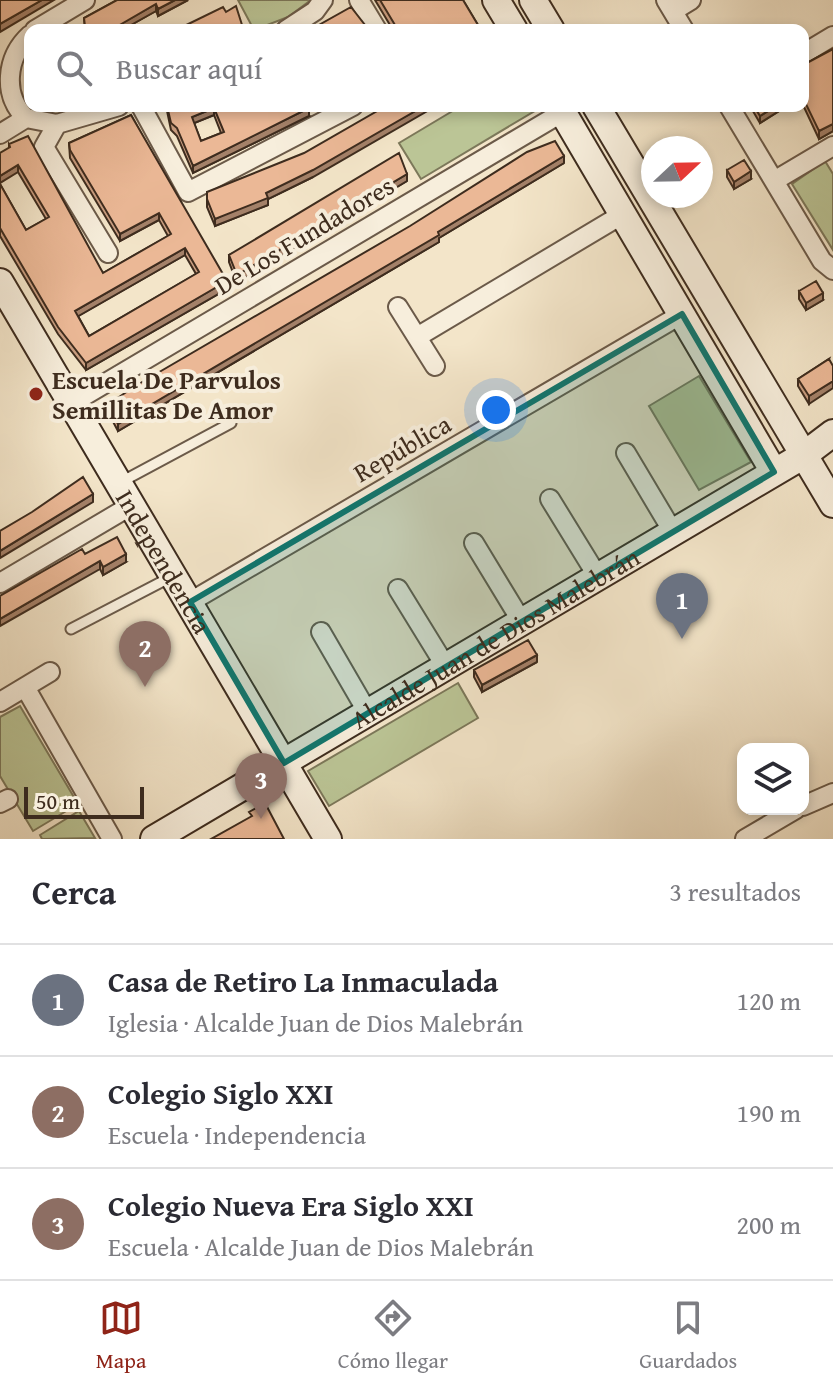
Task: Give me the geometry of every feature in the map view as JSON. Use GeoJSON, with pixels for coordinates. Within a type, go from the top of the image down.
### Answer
{"type":"FeatureCollection","features":[{"type":"Feature","properties":{"kind":"street"},"geometry":{"type":"LineString","coordinates":[[295,24],[315,11],[323,0]]}},
{"type":"Feature","properties":{"kind":"street"},"geometry":{"type":"LineString","coordinates":[[359,0],[373,24]]}},
{"type":"Feature","properties":{"kind":"street"},"geometry":{"type":"LineString","coordinates":[[496,0],[510,24]]}},
{"type":"Feature","properties":{"kind":"street"},"geometry":{"type":"LineString","coordinates":[[533,0],[547,24]]}},
{"type":"Feature","properties":{"kind":"street"},"geometry":{"type":"LineString","coordinates":[[680,24],[669,5],[691,0]]}},
{"type":"Feature","properties":{"kind":"street"},"geometry":{"type":"LineString","coordinates":[[44,24],[79,1]]}},
{"type":"Feature","properties":{"kind":"street"},"geometry":{"type":"LineString","coordinates":[[809,50],[833,36]]}},
{"type":"Feature","properties":{"kind":"street"},"geometry":{"type":"LineString","coordinates":[[24,40],[6,61],[6,102],[26,118],[57,124],[98,112]]}},
{"type":"Feature","properties":{"kind":"street"},"geometry":{"type":"LineString","coordinates":[[144,112],[188,192],[326,113]]}},
{"type":"Feature","properties":{"kind":"street","name":"De Los Fundadores"},"geometry":{"type":"LineString","coordinates":[[72,403],[556,112]]}},
{"type":"Feature","properties":{"kind":"street"},"geometry":{"type":"LineString","coordinates":[[563,112],[682,314],[725,377],[774,472]]}},
{"type":"Feature","properties":{"kind":"street"},"geometry":{"type":"LineString","coordinates":[[600,112],[833,504]]}},
{"type":"Feature","properties":{"kind":"street"},"geometry":{"type":"LineString","coordinates":[[733,112],[822,261],[833,270]]}},
{"type":"Feature","properties":{"kind":"street"},"geometry":{"type":"LineString","coordinates":[[0,134],[26,118]]}},
{"type":"Feature","properties":{"kind":"street"},"geometry":{"type":"LineString","coordinates":[[57,124],[44,147],[110,253]]}},
{"type":"Feature","properties":{"kind":"street"},"geometry":{"type":"LineString","coordinates":[[774,181],[833,146]]}},
{"type":"Feature","properties":{"kind":"street"},"geometry":{"type":"LineString","coordinates":[[417,337],[623,214]]}},
{"type":"Feature","properties":{"kind":"street","name":"Independencia"},"geometry":{"type":"LineString","coordinates":[[0,282],[328,839]]}},
{"type":"Feature","properties":{"kind":"street"},"geometry":{"type":"LineString","coordinates":[[398,307],[435,366]]}},
{"type":"Feature","properties":{"kind":"street","name":"República"},"geometry":{"type":"LineString","coordinates":[[190,602],[682,314]]}},
{"type":"Feature","properties":{"kind":"street"},"geometry":{"type":"LineString","coordinates":[[725,377],[745,375],[746,358]]}},
{"type":"Feature","properties":{"kind":"street"},"geometry":{"type":"LineString","coordinates":[[725,377],[771,399]]}},
{"type":"Feature","properties":{"kind":"street","name":"Alcalde Juan de Dios Malebrán"},"geometry":{"type":"LineString","coordinates":[[154,839],[804,455],[833,433]]}},
{"type":"Feature","properties":{"kind":"street"},"geometry":{"type":"LineString","coordinates":[[626,453],[673,532]]}},
{"type":"Feature","properties":{"kind":"street"},"geometry":{"type":"LineString","coordinates":[[0,583],[126,494]]}},
{"type":"Feature","properties":{"kind":"street"},"geometry":{"type":"LineString","coordinates":[[550,499],[598,577]]}},
{"type":"Feature","properties":{"kind":"street"},"geometry":{"type":"LineString","coordinates":[[474,543],[522,622]]}},
{"type":"Feature","properties":{"kind":"street"},"geometry":{"type":"LineString","coordinates":[[398,589],[446,667]]}},
{"type":"Feature","properties":{"kind":"street"},"geometry":{"type":"LineString","coordinates":[[321,632],[368,713]]}},
{"type":"Feature","properties":{"kind":"street"},"geometry":{"type":"LineString","coordinates":[[0,702],[50,672]]}},
{"type":"Feature","properties":{"kind":"street"},"geometry":{"type":"LineString","coordinates":[[25,687],[112,839]]}},
{"type":"Feature","properties":{"kind":"street"},"geometry":{"type":"LineString","coordinates":[[809,803],[833,793]]}},
{"type":"Feature","properties":{"kind":"street"},"geometry":{"type":"LineString","coordinates":[[745,839],[786,815]]}},
{"type":"Feature","properties":{"kind":"lane"},"geometry":{"type":"LineString","coordinates":[[126,494],[231,423]]}},
{"type":"Feature","properties":{"kind":"lane"},"geometry":{"type":"LineString","coordinates":[[71,629],[174,575]]}},
{"type":"Feature","properties":{"kind":"highlighted area"},"geometry":{"type":"Polygon","coordinates":[[[682,314],[774,472],[284,763],[190,602],[682,314]]]}},
{"type":"Feature","properties":{"kind":"green space"},"geometry":{"type":"Polygon","coordinates":[[[238,0],[311,0],[288,17],[270,24],[251,24],[238,0]]]}},
{"type":"Feature","properties":{"kind":"green space"},"geometry":{"type":"Polygon","coordinates":[[[451,112],[533,112],[421,179],[399,143],[451,112]]]}},
{"type":"Feature","properties":{"kind":"green space"},"geometry":{"type":"Polygon","coordinates":[[[825,161],[833,174],[833,250],[792,184],[825,161]]]}},
{"type":"Feature","properties":{"kind":"green space"},"geometry":{"type":"Polygon","coordinates":[[[699,376],[751,462],[699,490],[649,406],[699,376]]]}},
{"type":"Feature","properties":{"kind":"green space"},"geometry":{"type":"Polygon","coordinates":[[[458,683],[478,718],[329,806],[308,771],[458,683]]]}},
{"type":"Feature","properties":{"kind":"green space"},"geometry":{"type":"Polygon","coordinates":[[[20,706],[78,804],[33,831],[0,776],[0,717],[20,706]]]}},
{"type":"Feature","properties":{"kind":"green space"},"geometry":{"type":"Polygon","coordinates":[[[79,811],[95,838],[42,839],[40,835],[79,811]]]}},
{"type":"Feature","properties":{"kind":"building"},"geometry":{"type":"Polygon","coordinates":[[[0,0],[42,0],[0,24],[0,0]]]}},
{"type":"Feature","properties":{"kind":"building"},"geometry":{"type":"Polygon","coordinates":[[[117,0],[175,0],[158,9],[156,4],[121,24],[85,24],[84,18],[117,0]]]}},
{"type":"Feature","properties":{"kind":"building"},"geometry":{"type":"Polygon","coordinates":[[[380,0],[463,0],[477,24],[394,24],[380,0]]]}},
{"type":"Feature","properties":{"kind":"building"},"geometry":{"type":"Polygon","coordinates":[[[236,6],[242,24],[188,24],[223,7],[226,12],[236,6]]]}},
{"type":"Feature","properties":{"kind":"building"},"geometry":{"type":"Polygon","coordinates":[[[351,7],[364,24],[321,24],[351,7]]]}},
{"type":"Feature","properties":{"kind":"building"},"geometry":{"type":"Polygon","coordinates":[[[833,49],[833,124],[819,131],[809,110],[809,62],[833,49]]]}},
{"type":"Feature","properties":{"kind":"building"},"geometry":{"type":"Polygon","coordinates":[[[168,112],[204,112],[192,117],[201,141],[224,132],[216,112],[301,112],[193,166],[177,128],[171,123],[168,112]]]}},
{"type":"Feature","properties":{"kind":"building"},"geometry":{"type":"Polygon","coordinates":[[[376,112],[414,112],[313,170],[266,193],[268,198],[215,219],[207,192],[304,153],[376,112]]]}},
{"type":"Feature","properties":{"kind":"building"},"geometry":{"type":"Polygon","coordinates":[[[131,115],[227,281],[86,363],[58,327],[0,228],[0,184],[26,230],[49,217],[18,165],[0,176],[0,153],[10,147],[9,144],[28,136],[103,273],[171,234],[159,213],[120,234],[70,150],[69,143],[131,115]],[[185,248],[75,311],[89,336],[199,272],[185,248]]]}},
{"type":"Feature","properties":{"kind":"building"},"geometry":{"type":"Polygon","coordinates":[[[555,141],[564,156],[438,232],[439,235],[118,424],[110,403],[137,385],[410,226],[527,152],[555,141]]]}},
{"type":"Feature","properties":{"kind":"building"},"geometry":{"type":"Polygon","coordinates":[[[399,153],[407,174],[237,275],[229,255],[399,153]]]}},
{"type":"Feature","properties":{"kind":"building"},"geometry":{"type":"Polygon","coordinates":[[[744,160],[751,171],[734,182],[727,170],[744,160]]]}},
{"type":"Feature","properties":{"kind":"building"},"geometry":{"type":"Polygon","coordinates":[[[816,281],[823,293],[806,303],[799,291],[816,281]]]}},
{"type":"Feature","properties":{"kind":"building"},"geometry":{"type":"Polygon","coordinates":[[[829,359],[833,366],[833,381],[809,396],[798,379],[829,359]]]}},
{"type":"Feature","properties":{"kind":"building"},"geometry":{"type":"Polygon","coordinates":[[[83,477],[93,494],[0,551],[0,531],[83,477]]]}},
{"type":"Feature","properties":{"kind":"building"},"geometry":{"type":"Polygon","coordinates":[[[117,537],[126,554],[103,567],[100,561],[0,619],[0,596],[82,549],[85,554],[117,537]]]}},
{"type":"Feature","properties":{"kind":"building"},"geometry":{"type":"Polygon","coordinates":[[[528,640],[537,655],[482,685],[474,670],[528,640]]]}},
{"type":"Feature","properties":{"kind":"building"},"geometry":{"type":"Polygon","coordinates":[[[265,803],[284,839],[211,839],[252,816],[249,812],[265,803]]]}},
{"type":"Feature","properties":{"kind":"place","name":"Escuela De Parvulos Semillitas De Amor"},"geometry":{"type":"Point","coordinates":[36,394]}},
{"type":"Feature","properties":{"kind":"place","name":"Casa de Retiro La Inmaculada"},"geometry":{"type":"Point","coordinates":[682,639]}},
{"type":"Feature","properties":{"kind":"place","name":"Colegio Siglo XXI"},"geometry":{"type":"Point","coordinates":[145,687]}},
{"type":"Feature","properties":{"kind":"place","name":"Colegio Nueva Era Siglo XXI"},"geometry":{"type":"Point","coordinates":[261,819]}}]}
